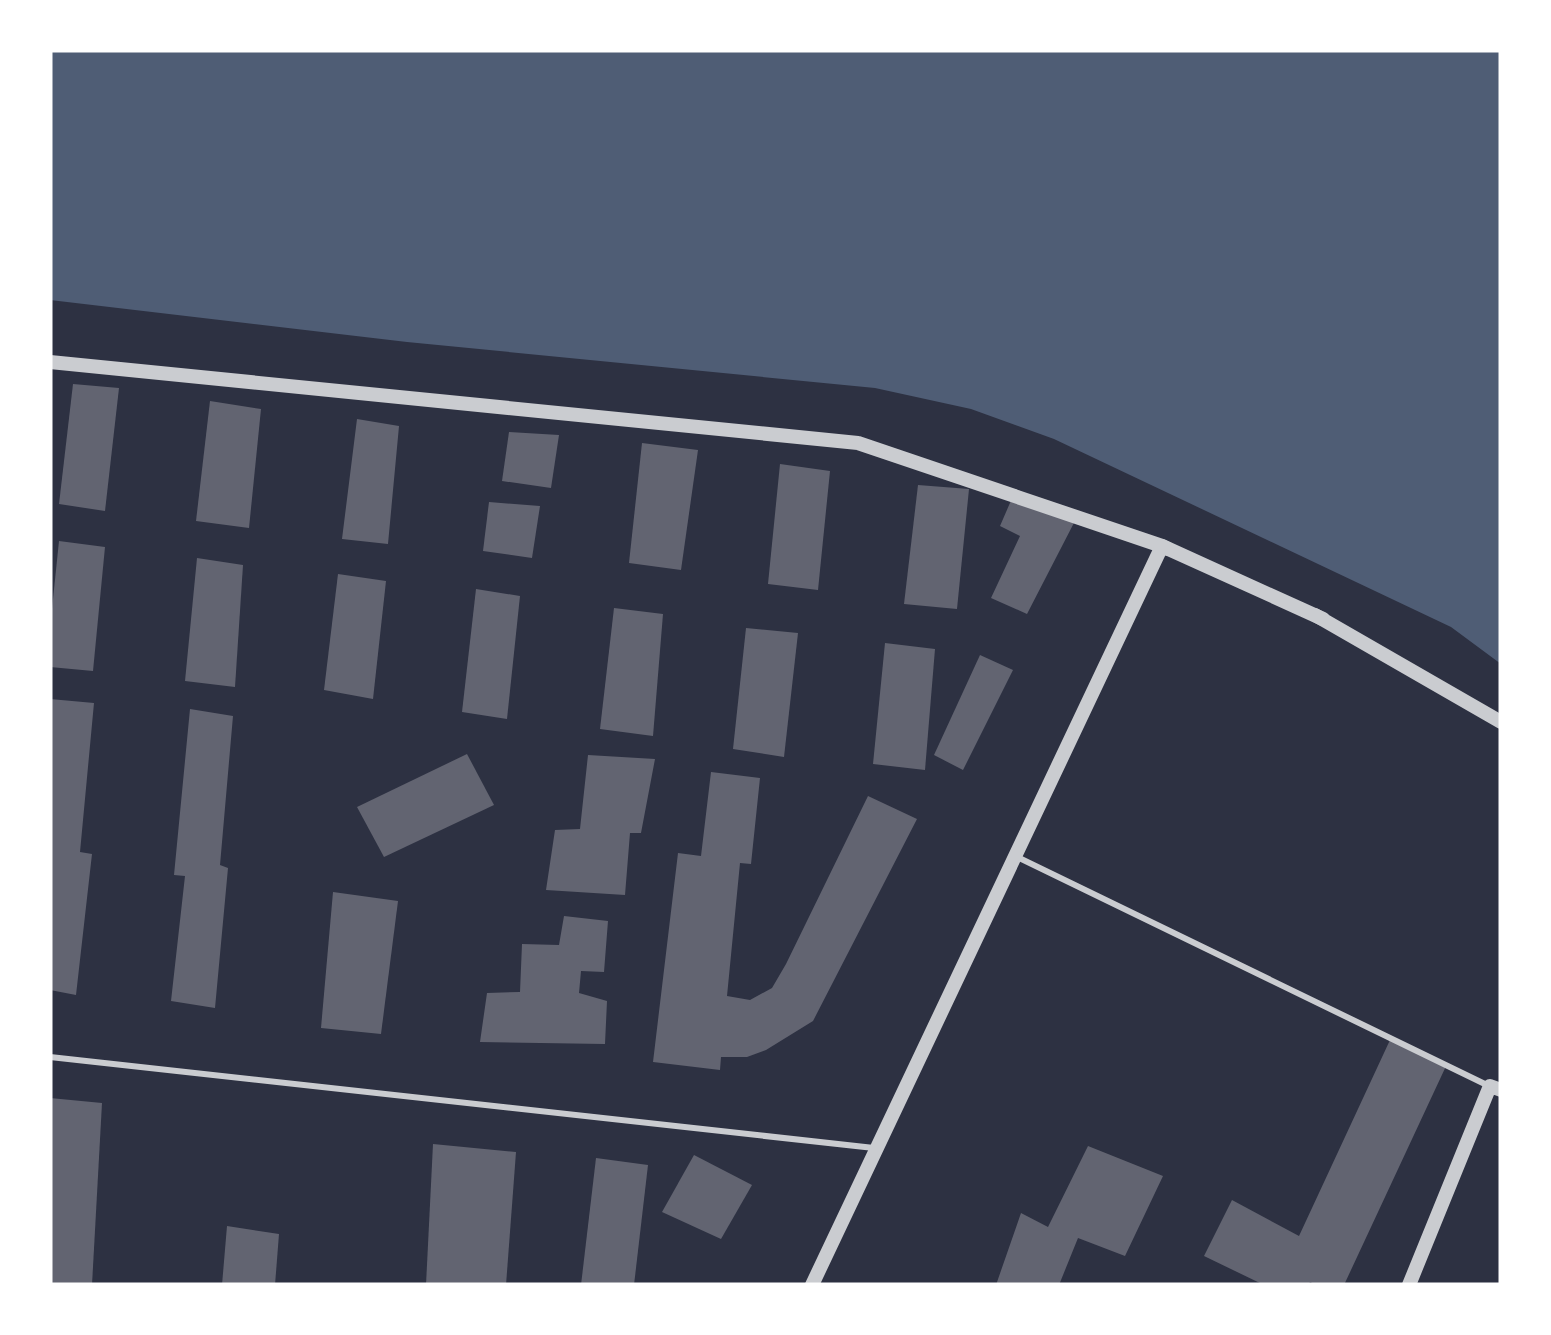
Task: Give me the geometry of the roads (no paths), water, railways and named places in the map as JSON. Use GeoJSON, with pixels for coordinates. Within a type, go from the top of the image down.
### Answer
{"type":"FeatureCollection","features":[{"type":"Feature","properties":{"kind":"street"},"geometry":{"type":"LineString","coordinates":[[50,362],[858,444],[1162,546],[1323,619],[1501,722]]}},
{"type":"Feature","properties":{"kind":"street"},"geometry":{"type":"LineString","coordinates":[[812,1285],[1162,546]]}},
{"type":"Feature","properties":{"kind":"street"},"geometry":{"type":"LineString","coordinates":[[1409,1285],[1496,1088]]}},
{"type":"Feature","properties":{"kind":"lane"},"geometry":{"type":"LineString","coordinates":[[1015,856],[1496,1088]]}},
{"type":"Feature","properties":{"kind":"lane"},"geometry":{"type":"LineString","coordinates":[[50,1057],[876,1148]]}},
{"type":"Feature","properties":{"kind":"water"},"geometry":{"type":"Polygon","coordinates":[[[50,50],[1501,50],[1501,664],[1451,627],[1054,439],[971,409],[875,388],[407,342],[50,300],[50,50]]]}}]}
